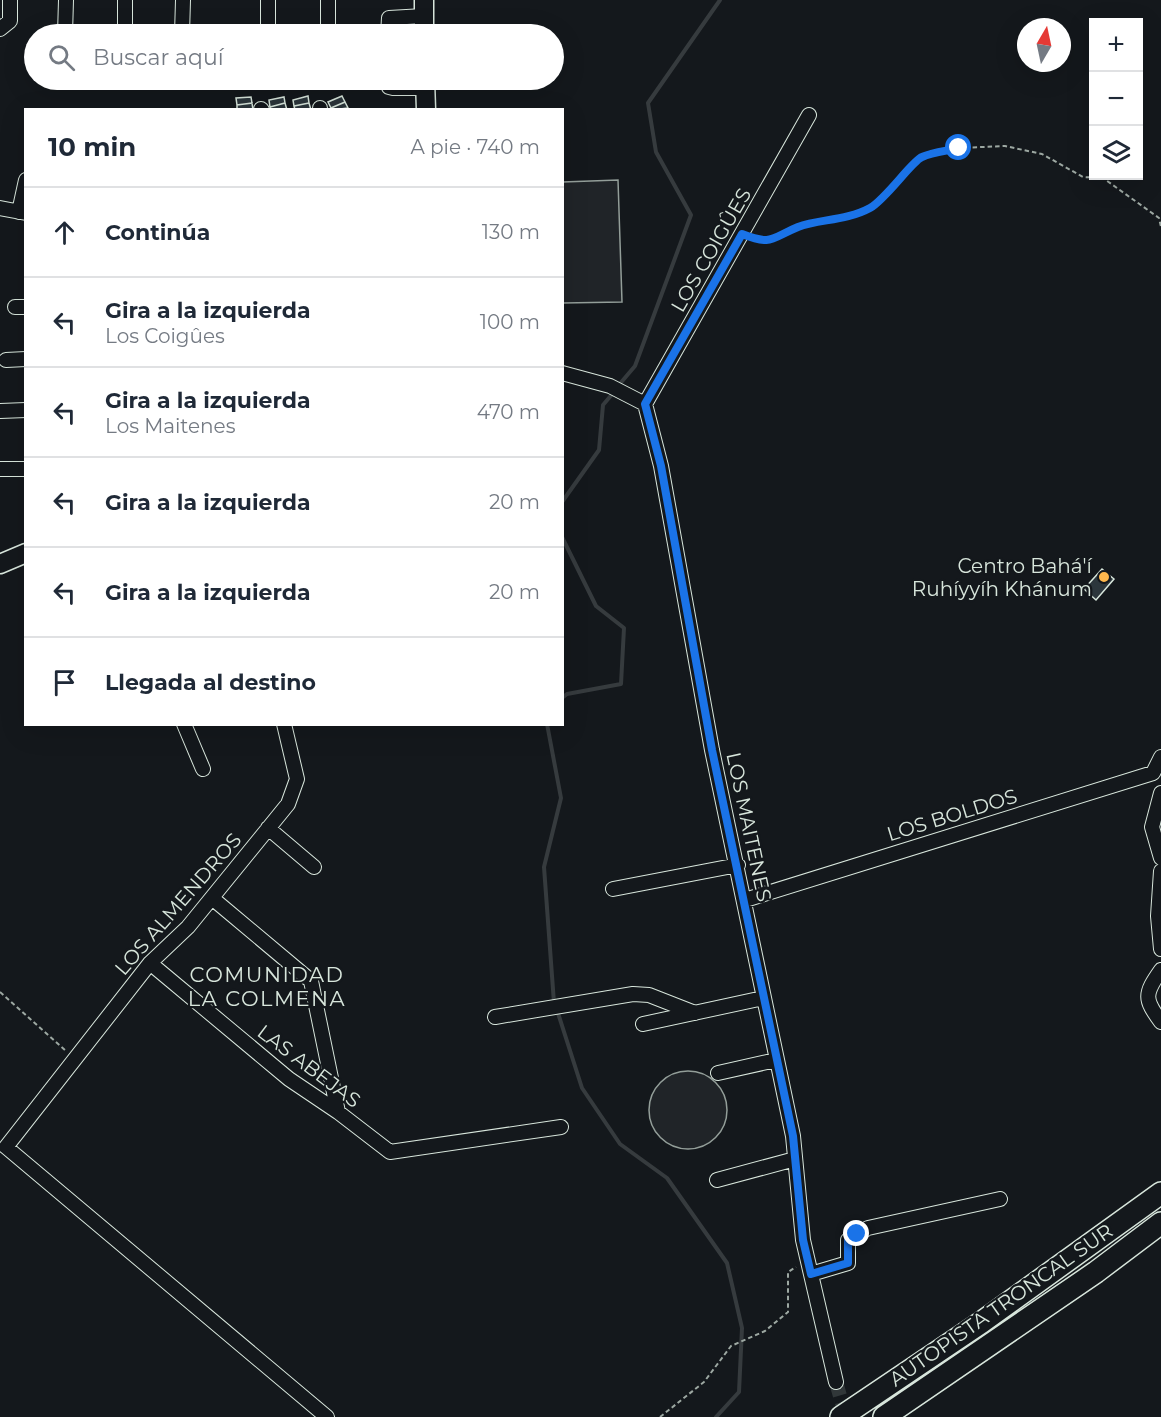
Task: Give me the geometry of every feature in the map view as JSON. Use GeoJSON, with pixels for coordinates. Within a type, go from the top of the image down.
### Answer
{"type":"FeatureCollection","features":[{"type":"Feature","properties":{"kind":"highway","name":"AUTOPISTA TRONCAL SUR"},"geometry":{"type":"LineString","coordinates":[[841,1417],[1019,1296],[1161,1193]]}},
{"type":"Feature","properties":{"kind":"highway","name":"AUTOPISTA TRONCAL SUR"},"geometry":{"type":"LineString","coordinates":[[884,1417],[1096,1272],[1161,1223]]}},
{"type":"Feature","properties":{"kind":"main road"},"geometry":{"type":"LineString","coordinates":[[424,8],[424,24]]}},
{"type":"Feature","properties":{"kind":"main road"},"geometry":{"type":"LineString","coordinates":[[425,90],[426,108]]}},
{"type":"Feature","properties":{"kind":"main road"},"geometry":{"type":"LineString","coordinates":[[0,564],[24,554]]}},
{"type":"Feature","properties":{"kind":"street"},"geometry":{"type":"LineString","coordinates":[[0,29],[9,21],[10,0]]}},
{"type":"Feature","properties":{"kind":"street"},"geometry":{"type":"LineString","coordinates":[[65,24],[66,0]]}},
{"type":"Feature","properties":{"kind":"street"},"geometry":{"type":"LineString","coordinates":[[125,0],[125,24]]}},
{"type":"Feature","properties":{"kind":"street"},"geometry":{"type":"LineString","coordinates":[[182,24],[183,0]]}},
{"type":"Feature","properties":{"kind":"street"},"geometry":{"type":"LineString","coordinates":[[268,0],[268,24]]}},
{"type":"Feature","properties":{"kind":"street"},"geometry":{"type":"LineString","coordinates":[[328,0],[328,24]]}},
{"type":"Feature","properties":{"kind":"street"},"geometry":{"type":"LineString","coordinates":[[389,24],[389,18],[424,8]]}},
{"type":"Feature","properties":{"kind":"street","name":"LOS COIGÛES"},"geometry":{"type":"LineString","coordinates":[[645,404],[810,115]]}},
{"type":"Feature","properties":{"kind":"street"},"geometry":{"type":"LineString","coordinates":[[0,208],[22,212],[24,196]]}},
{"type":"Feature","properties":{"kind":"street"},"geometry":{"type":"LineString","coordinates":[[6,360],[24,359]]}},
{"type":"Feature","properties":{"kind":"street"},"geometry":{"type":"LineString","coordinates":[[564,374],[610,386],[645,404]]}},
{"type":"Feature","properties":{"kind":"street","name":"LOS MAITENES"},"geometry":{"type":"LineString","coordinates":[[645,404],[661,466],[712,750],[745,900],[795,1159],[803,1240],[836,1382]]}},
{"type":"Feature","properties":{"kind":"street"},"geometry":{"type":"LineString","coordinates":[[0,411],[24,410]]}},
{"type":"Feature","properties":{"kind":"street"},"geometry":{"type":"LineString","coordinates":[[0,470],[24,469]]}},
{"type":"Feature","properties":{"kind":"street"},"geometry":{"type":"LineString","coordinates":[[185,726],[203,769]]}},
{"type":"Feature","properties":{"kind":"street","name":"LOS ALMENDROS"},"geometry":{"type":"LineString","coordinates":[[284,726],[297,778],[288,804],[188,927],[150,963],[6,1147],[327,1417]]}},
{"type":"Feature","properties":{"kind":"street","name":"LOS BOLDOS"},"geometry":{"type":"LineString","coordinates":[[745,900],[1157,777],[1161,757]]}},
{"type":"Feature","properties":{"kind":"street"},"geometry":{"type":"LineString","coordinates":[[1161,793],[1152,827],[1161,858]]}},
{"type":"Feature","properties":{"kind":"street"},"geometry":{"type":"LineString","coordinates":[[268,828],[314,867]]}},
{"type":"Feature","properties":{"kind":"street"},"geometry":{"type":"LineString","coordinates":[[613,889],[738,866]]}},
{"type":"Feature","properties":{"kind":"street"},"geometry":{"type":"LineString","coordinates":[[1161,872],[1158,916],[1161,949]]}},
{"type":"Feature","properties":{"kind":"street"},"geometry":{"type":"LineString","coordinates":[[212,898],[311,981],[338,1112]]}},
{"type":"Feature","properties":{"kind":"street","name":"LAS ABEJAS"},"geometry":{"type":"LineString","coordinates":[[150,963],[289,1079],[338,1112],[390,1152],[561,1127]]}},
{"type":"Feature","properties":{"kind":"street"},"geometry":{"type":"LineString","coordinates":[[1161,970],[1149,988],[1148,1004],[1161,1022]]}},
{"type":"Feature","properties":{"kind":"street"},"geometry":{"type":"LineString","coordinates":[[495,1017],[633,994],[648,995],[695,1013]]}},
{"type":"Feature","properties":{"kind":"street"},"geometry":{"type":"LineString","coordinates":[[643,1024],[763,998]]}},
{"type":"Feature","properties":{"kind":"street"},"geometry":{"type":"LineString","coordinates":[[718,1073],[776,1060]]}},
{"type":"Feature","properties":{"kind":"street"},"geometry":{"type":"LineString","coordinates":[[717,1180],[795,1159]]}},
{"type":"Feature","properties":{"kind":"street"},"geometry":{"type":"LineString","coordinates":[[810,1268],[848,1263],[848,1240],[868,1228],[1000,1199]]}},
{"type":"Feature","properties":{"kind":"path"},"geometry":{"type":"LineString","coordinates":[[742,234],[759,240],[777,239],[799,226],[833,221],[870,208],[899,183],[920,157],[959,148],[1005,147],[1042,154],[1083,177],[1103,178],[1159,218],[1161,227]]}},
{"type":"Feature","properties":{"kind":"path"},"geometry":{"type":"LineString","coordinates":[[0,992],[76,1060]]}},
{"type":"Feature","properties":{"kind":"path"},"geometry":{"type":"LineString","coordinates":[[660,1417],[704,1382],[731,1346],[765,1331],[788,1312],[788,1272],[810,1268]]}},
{"type":"Feature","properties":{"kind":"shaded area"},"geometry":{"type":"Polygon","coordinates":[[[618,180],[622,302],[564,303],[564,182],[618,180]]]}},
{"type":"Feature","properties":{"kind":"shaded area"},"geometry":{"type":"Polygon","coordinates":[[[680,1071],[696,1071],[710,1077],[721,1088],[727,1102],[727,1118],[721,1132],[710,1143],[696,1149],[680,1149],[666,1143],[655,1132],[649,1118],[649,1102],[655,1088],[666,1077],[680,1071]]]}},
{"type":"Feature","properties":{"kind":"building"},"geometry":{"type":"Polygon","coordinates":[[[308,96],[309,103],[294,106],[293,100],[308,96]]]}},
{"type":"Feature","properties":{"kind":"building"},"geometry":{"type":"Polygon","coordinates":[[[342,96],[345,102],[331,108],[328,102],[342,96]]]}},
{"type":"Feature","properties":{"kind":"building"},"geometry":{"type":"Polygon","coordinates":[[[251,97],[252,103],[237,105],[236,98],[251,97]]]}},
{"type":"Feature","properties":{"kind":"building"},"geometry":{"type":"Polygon","coordinates":[[[284,97],[285,103],[270,107],[269,100],[284,97]]]}},
{"type":"Feature","properties":{"kind":"building"},"geometry":{"type":"Polygon","coordinates":[[[345,102],[348,108],[331,108],[345,102]]]}},
{"type":"Feature","properties":{"kind":"building"},"geometry":{"type":"Polygon","coordinates":[[[252,103],[253,108],[237,108],[237,105],[252,103]]]}},
{"type":"Feature","properties":{"kind":"building"},"geometry":{"type":"Polygon","coordinates":[[[285,103],[286,108],[270,108],[285,103]]]}},
{"type":"Feature","properties":{"kind":"building"},"geometry":{"type":"Polygon","coordinates":[[[309,103],[310,108],[294,108],[294,106],[309,103]]]}},
{"type":"Feature","properties":{"kind":"building"},"geometry":{"type":"Polygon","coordinates":[[[1102,569],[1114,579],[1096,600],[1084,589],[1102,569]]]}},
{"type":"Feature","properties":{"kind":"waterway"},"geometry":{"type":"LineString","coordinates":[[618,386],[635,366],[691,215],[656,152],[648,103],[720,0]]}},
{"type":"Feature","properties":{"kind":"waterway"},"geometry":{"type":"LineString","coordinates":[[564,499],[599,450],[603,405],[614,392]]}},
{"type":"Feature","properties":{"kind":"waterway"},"geometry":{"type":"LineString","coordinates":[[564,541],[596,606],[624,628],[621,684],[564,696]]}},
{"type":"Feature","properties":{"kind":"waterway"},"geometry":{"type":"LineString","coordinates":[[547,726],[561,798],[544,867],[554,1003]]}},
{"type":"Feature","properties":{"kind":"waterway"},"geometry":{"type":"LineString","coordinates":[[557,1010],[582,1088],[620,1144],[667,1178],[727,1263],[742,1328],[739,1392],[716,1417]]}},
{"type":"Feature","properties":{"kind":"tunnel"},"geometry":{"type":"LineString","coordinates":[[836,1382],[846,1417]]}},
{"type":"Feature","properties":{"kind":"place","name":"Centro Bahá'í Ruhíyyíh Khánum"},"geometry":{"type":"Point","coordinates":[1104,577]}},
{"type":"Feature","properties":{"kind":"district","name":"COMUNIDAD LA COLMENA"},"geometry":{"type":"Point","coordinates":[267,986]}},
{"type":"Feature","properties":{"kind":"route"},"geometry":{"type":"LineString","coordinates":[[857,1234],[848,1240],[846,1249],[848,1263],[811,1274],[803,1240],[793,1136],[712,750],[661,466],[645,404],[742,234],[759,240],[777,239],[799,226],[833,221],[870,208],[899,183],[920,157],[959,148]]}}]}
